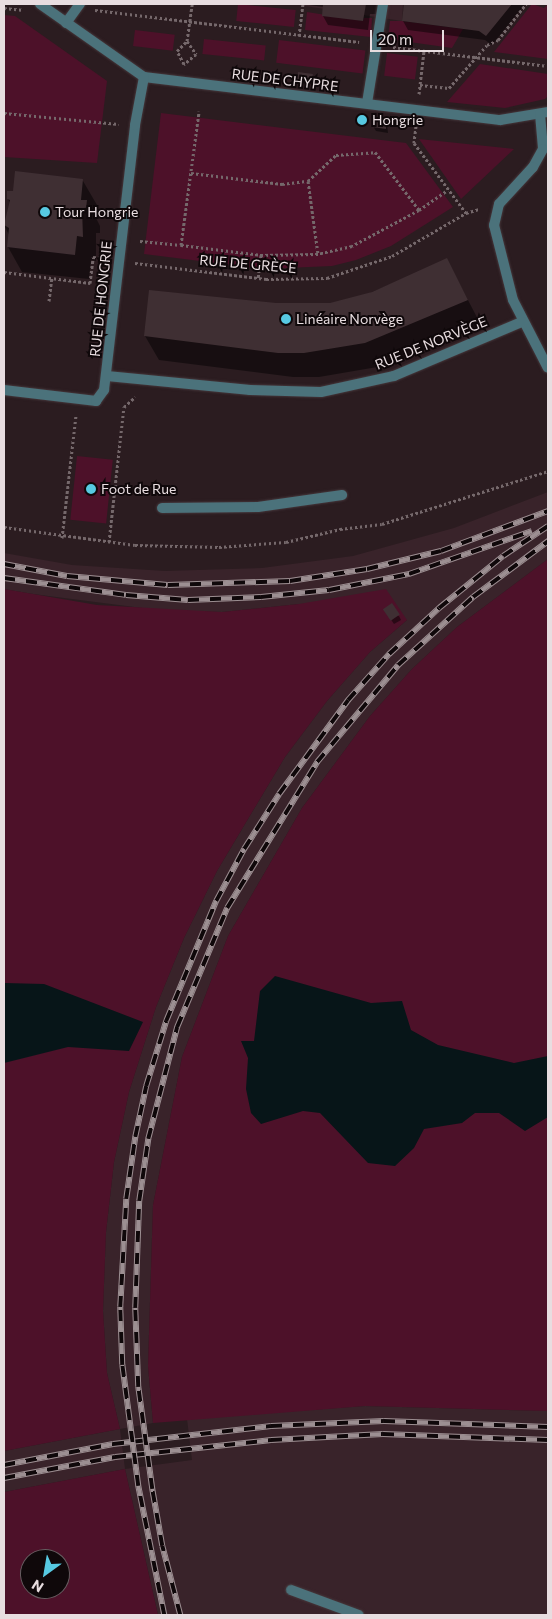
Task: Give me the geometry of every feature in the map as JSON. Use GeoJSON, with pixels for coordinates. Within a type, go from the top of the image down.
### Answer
{"type":"FeatureCollection","features":[{"type":"Feature","properties":{"kind":"street","name":"RUE DE CHYPRE"},"geometry":{"type":"LineString","coordinates":[[40,4],[144,77],[500,120],[544,113]]}},
{"type":"Feature","properties":{"kind":"street"},"geometry":{"type":"LineString","coordinates":[[367,103],[383,4]]}},
{"type":"Feature","properties":{"kind":"street"},"geometry":{"type":"LineString","coordinates":[[66,23],[80,6]]}},
{"type":"Feature","properties":{"kind":"street","name":"RUE DE HONGRIE"},"geometry":{"type":"LineString","coordinates":[[4,390],[96,401],[104,390],[133,135],[144,77]]}},
{"type":"Feature","properties":{"kind":"street"},"geometry":{"type":"LineString","coordinates":[[544,113],[543,149],[533,167],[499,204],[495,215],[495,235],[522,322],[548,368]]}},
{"type":"Feature","properties":{"kind":"street","name":"RUE DE NORVÈGE"},"geometry":{"type":"LineString","coordinates":[[107,376],[250,390],[321,392],[394,376],[522,322]]}},
{"type":"Feature","properties":{"kind":"street"},"geometry":{"type":"LineString","coordinates":[[162,508],[258,507],[342,495]]}},
{"type":"Feature","properties":{"kind":"street"},"geometry":{"type":"LineString","coordinates":[[290,1590],[358,1615]]}},
{"type":"Feature","properties":{"kind":"path"},"geometry":{"type":"LineString","coordinates":[[187,41],[196,54],[184,64],[177,52],[187,41],[192,4]]}},
{"type":"Feature","properties":{"kind":"path"},"geometry":{"type":"LineString","coordinates":[[299,36],[303,4]]}},
{"type":"Feature","properties":{"kind":"path"},"geometry":{"type":"LineString","coordinates":[[420,85],[449,88],[487,45],[498,40],[526,4]]}},
{"type":"Feature","properties":{"kind":"path"},"geometry":{"type":"LineString","coordinates":[[80,6],[299,36],[548,66]]}},
{"type":"Feature","properties":{"kind":"path"},"geometry":{"type":"LineString","coordinates":[[4,8],[24,10]]}},
{"type":"Feature","properties":{"kind":"path"},"geometry":{"type":"LineString","coordinates":[[419,97],[424,51]]}},
{"type":"Feature","properties":{"kind":"path"},"geometry":{"type":"LineString","coordinates":[[181,245],[199,111]]}},
{"type":"Feature","properties":{"kind":"path"},"geometry":{"type":"LineString","coordinates":[[4,113],[122,124]]}},
{"type":"Feature","properties":{"kind":"path"},"geometry":{"type":"LineString","coordinates":[[416,124],[414,143],[466,213]]}},
{"type":"Feature","properties":{"kind":"path"},"geometry":{"type":"LineString","coordinates":[[191,173],[282,184],[308,180],[336,154],[375,152],[419,210]]}},
{"type":"Feature","properties":{"kind":"path"},"geometry":{"type":"LineString","coordinates":[[308,180],[318,254]]}},
{"type":"Feature","properties":{"kind":"path"},"geometry":{"type":"LineString","coordinates":[[140,241],[261,255],[318,254],[352,246],[419,210],[448,190]]}},
{"type":"Feature","properties":{"kind":"path","name":"RUE DE GRÈCE"},"geometry":{"type":"LineString","coordinates":[[129,262],[258,278],[298,280],[351,272],[392,256],[466,213],[499,204]]}},
{"type":"Feature","properties":{"kind":"path"},"geometry":{"type":"LineString","coordinates":[[258,278],[261,255]]}},
{"type":"Feature","properties":{"kind":"path"},"geometry":{"type":"LineString","coordinates":[[4,272],[90,283],[93,257],[105,258]]}},
{"type":"Feature","properties":{"kind":"path"},"geometry":{"type":"LineString","coordinates":[[49,301],[52,278]]}},
{"type":"Feature","properties":{"kind":"path"},"geometry":{"type":"LineString","coordinates":[[109,542],[124,407],[136,395]]}},
{"type":"Feature","properties":{"kind":"path"},"geometry":{"type":"LineString","coordinates":[[62,538],[78,418],[74,411]]}},
{"type":"Feature","properties":{"kind":"path"},"geometry":{"type":"LineString","coordinates":[[4,527],[62,538],[109,542],[219,547],[286,542],[340,529],[382,524],[548,471]]}},
{"type":"Feature","properties":{"kind":"shaded area"},"geometry":{"type":"Polygon","coordinates":[[[238,4],[296,10],[294,27],[236,21],[238,4]]]}},
{"type":"Feature","properties":{"kind":"shaded area"},"geometry":{"type":"Polygon","coordinates":[[[292,4],[403,4],[402,21],[292,4]]]}},
{"type":"Feature","properties":{"kind":"shaded area"},"geometry":{"type":"Polygon","coordinates":[[[532,4],[544,8],[548,4],[548,59],[494,52],[532,4]]]}},
{"type":"Feature","properties":{"kind":"shaded area"},"geometry":{"type":"Polygon","coordinates":[[[307,12],[363,21],[364,18],[372,18],[371,37],[305,30],[307,12]]]}},
{"type":"Feature","properties":{"kind":"shaded area"},"geometry":{"type":"Polygon","coordinates":[[[4,15],[15,16],[107,81],[97,163],[4,157],[4,15]]]}},
{"type":"Feature","properties":{"kind":"shaded area"},"geometry":{"type":"Polygon","coordinates":[[[390,21],[463,29],[452,48],[388,39],[390,21]]]}},
{"type":"Feature","properties":{"kind":"shaded area"},"geometry":{"type":"Polygon","coordinates":[[[135,30],[175,35],[173,51],[133,46],[135,30]]]}},
{"type":"Feature","properties":{"kind":"shaded area"},"geometry":{"type":"Polygon","coordinates":[[[204,39],[266,45],[264,60],[202,54],[204,39]]]}},
{"type":"Feature","properties":{"kind":"shaded area"},"geometry":{"type":"Polygon","coordinates":[[[279,40],[365,51],[363,73],[276,63],[279,40]]]}},
{"type":"Feature","properties":{"kind":"shaded area"},"geometry":{"type":"Polygon","coordinates":[[[387,53],[418,57],[415,80],[384,76],[387,53]]]}},
{"type":"Feature","properties":{"kind":"shaded area"},"geometry":{"type":"Polygon","coordinates":[[[480,64],[548,74],[548,96],[545,99],[505,108],[447,102],[480,64]]]}},
{"type":"Feature","properties":{"kind":"shaded area"},"geometry":{"type":"Polygon","coordinates":[[[161,113],[406,143],[453,207],[391,246],[356,260],[332,266],[263,269],[144,254],[161,113]]]}},
{"type":"Feature","properties":{"kind":"shaded area"},"geometry":{"type":"Polygon","coordinates":[[[419,139],[514,149],[461,199],[419,139]]]}},
{"type":"Feature","properties":{"kind":"shaded area","name":"Foot de Rue"},"geometry":{"type":"Polygon","coordinates":[[[77,456],[113,460],[106,523],[70,520],[77,456]]]}},
{"type":"Feature","properties":{"kind":"shaded area"},"geometry":{"type":"Polygon","coordinates":[[[548,492],[548,559],[457,627],[412,669],[370,716],[302,808],[228,936],[182,1057],[153,1205],[148,1366],[153,1423],[120,1429],[107,1373],[103,1311],[106,1232],[114,1162],[129,1092],[156,1007],[184,938],[217,871],[285,757],[327,701],[370,652],[407,620],[299,604],[222,612],[158,610],[33,594],[4,589],[4,553],[72,565],[165,571],[262,568],[353,556],[454,528],[548,492]]]}},
{"type":"Feature","properties":{"kind":"shaded area"},"geometry":{"type":"Polygon","coordinates":[[[548,559],[548,1411],[365,1406],[153,1423],[148,1366],[153,1205],[182,1057],[228,936],[302,808],[370,716],[412,669],[457,627],[548,559]]]}},
{"type":"Feature","properties":{"kind":"shaded area"},"geometry":{"type":"Polygon","coordinates":[[[4,589],[97,605],[222,612],[299,604],[386,589],[407,620],[370,652],[327,701],[285,757],[217,871],[184,938],[156,1007],[129,1092],[114,1162],[106,1232],[103,1311],[107,1373],[120,1429],[4,1451],[4,589]]]}},
{"type":"Feature","properties":{"kind":"shaded area"},"geometry":{"type":"Polygon","coordinates":[[[275,976],[371,1003],[402,1001],[411,1030],[438,1045],[514,1063],[548,1056],[548,1117],[525,1131],[499,1113],[475,1113],[462,1123],[424,1129],[414,1148],[395,1166],[368,1163],[320,1113],[303,1111],[261,1124],[251,1113],[246,1089],[248,1058],[241,1041],[254,1041],[260,991],[275,976]]]}},
{"type":"Feature","properties":{"kind":"shaded area"},"geometry":{"type":"Polygon","coordinates":[[[4,983],[44,984],[143,1022],[129,1051],[68,1047],[4,1063],[4,983]]]}},
{"type":"Feature","properties":{"kind":"shaded area"},"geometry":{"type":"Polygon","coordinates":[[[365,1406],[548,1411],[548,1615],[158,1615],[125,1469],[192,1460],[187,1419],[365,1406]]]}},
{"type":"Feature","properties":{"kind":"shaded area"},"geometry":{"type":"Polygon","coordinates":[[[120,1429],[125,1469],[4,1492],[4,1451],[120,1429]]]}},
{"type":"Feature","properties":{"kind":"shaded area"},"geometry":{"type":"Polygon","coordinates":[[[125,1469],[158,1615],[4,1615],[4,1492],[125,1469]]]}},
{"type":"Feature","properties":{"kind":"building"},"geometry":{"type":"Polygon","coordinates":[[[323,4],[366,4],[363,21],[322,16],[323,4]]]}},
{"type":"Feature","properties":{"kind":"building"},"geometry":{"type":"Polygon","coordinates":[[[404,4],[512,4],[486,36],[479,31],[402,21],[404,4]]]}},
{"type":"Feature","properties":{"kind":"building"},"geometry":{"type":"Polygon","coordinates":[[[298,72],[313,74],[312,81],[297,79],[298,72]]]}},
{"type":"Feature","properties":{"kind":"building"},"geometry":{"type":"Polygon","coordinates":[[[373,120],[387,122],[386,129],[372,127],[373,120]]]}},
{"type":"Feature","properties":{"kind":"building","name":"Tour Hongrie"},"geometry":{"type":"Polygon","coordinates":[[[15,171],[83,179],[81,200],[87,200],[86,209],[82,208],[83,237],[77,236],[75,255],[7,247],[9,228],[4,225],[10,200],[7,199],[7,191],[13,191],[15,171]]]}},
{"type":"Feature","properties":{"kind":"building","name":"Linéaire Norvège"},"geometry":{"type":"Polygon","coordinates":[[[447,258],[468,300],[365,343],[304,353],[278,353],[144,336],[149,290],[276,303],[330,303],[372,292],[447,258]]]}},
{"type":"Feature","properties":{"kind":"building"},"geometry":{"type":"Polygon","coordinates":[[[392,603],[400,615],[391,621],[383,609],[392,603]]]}},
{"type":"Feature","properties":{"kind":"railway"},"geometry":{"type":"LineString","coordinates":[[4,564],[67,576],[168,585],[290,581],[367,569],[441,551],[548,511]]}},
{"type":"Feature","properties":{"kind":"railway"},"geometry":{"type":"LineString","coordinates":[[164,1615],[138,1486],[122,1365],[120,1307],[126,1199],[135,1137],[146,1086],[166,1021],[216,901],[244,849],[279,794],[348,700],[389,654],[439,608],[503,556],[548,526]]}},
{"type":"Feature","properties":{"kind":"railway"},"geometry":{"type":"LineString","coordinates":[[4,578],[126,595],[188,600],[261,597],[329,590],[409,574],[532,531]]}},
{"type":"Feature","properties":{"kind":"railway"},"geometry":{"type":"LineString","coordinates":[[180,1615],[162,1546],[152,1489],[138,1387],[135,1308],[139,1201],[148,1139],[177,1027],[227,908],[317,762],[398,665],[473,597],[548,541]]}},
{"type":"Feature","properties":{"kind":"railway"},"geometry":{"type":"LineString","coordinates":[[4,1465],[113,1444],[271,1426],[384,1421],[548,1427]]}},
{"type":"Feature","properties":{"kind":"railway"},"geometry":{"type":"LineString","coordinates":[[4,1478],[115,1457],[271,1440],[383,1434],[548,1440]]}},
{"type":"Feature","properties":{"kind":"place","name":"Hongrie"},"geometry":{"type":"Point","coordinates":[362,120]}},
{"type":"Feature","properties":{"kind":"place","name":"Tour Hongrie"},"geometry":{"type":"Point","coordinates":[45,212]}},
{"type":"Feature","properties":{"kind":"place","name":"Linéaire Norvège"},"geometry":{"type":"Point","coordinates":[286,319]}},
{"type":"Feature","properties":{"kind":"place","name":"Foot de Rue"},"geometry":{"type":"Point","coordinates":[91,489]}}]}
